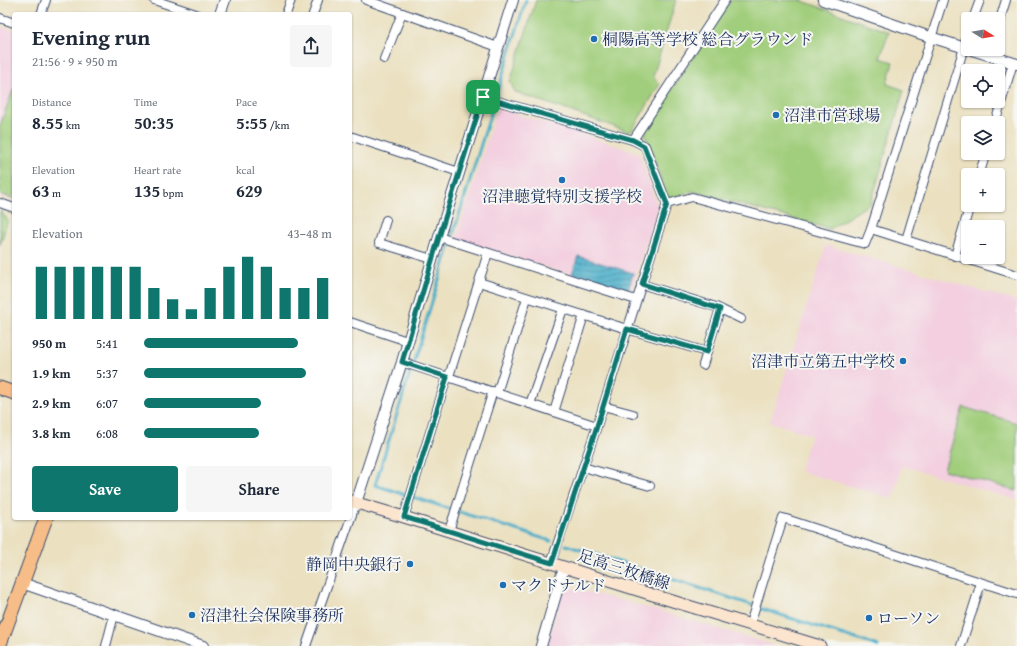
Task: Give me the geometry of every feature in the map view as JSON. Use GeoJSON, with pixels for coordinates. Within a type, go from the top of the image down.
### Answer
{"type":"FeatureCollection","features":[{"type":"Feature","properties":{"kind":"highway"},"geometry":{"type":"LineString","coordinates":[[0,388],[12,391]]}},
{"type":"Feature","properties":{"kind":"highway"},"geometry":{"type":"LineString","coordinates":[[0,644],[45,520]]}},
{"type":"Feature","properties":{"kind":"main road","name":"足高三枚橋線"},"geometry":{"type":"LineString","coordinates":[[353,502],[820,646]]}},
{"type":"Feature","properties":{"kind":"street"},"geometry":{"type":"LineString","coordinates":[[42,12],[46,0]]}},
{"type":"Feature","properties":{"kind":"street"},"geometry":{"type":"LineString","coordinates":[[154,0],[190,12]]}},
{"type":"Feature","properties":{"kind":"street"},"geometry":{"type":"LineString","coordinates":[[221,12],[225,0]]}},
{"type":"Feature","properties":{"kind":"street"},"geometry":{"type":"LineString","coordinates":[[287,12],[291,0]]}},
{"type":"Feature","properties":{"kind":"street"},"geometry":{"type":"LineString","coordinates":[[314,12],[318,0]]}},
{"type":"Feature","properties":{"kind":"street"},"geometry":{"type":"LineString","coordinates":[[366,0],[498,47]]}},
{"type":"Feature","properties":{"kind":"street"},"geometry":{"type":"LineString","coordinates":[[353,502],[402,362],[432,259],[513,0]]}},
{"type":"Feature","properties":{"kind":"street"},"geometry":{"type":"LineString","coordinates":[[633,140],[725,0]]}},
{"type":"Feature","properties":{"kind":"street"},"geometry":{"type":"LineString","coordinates":[[823,0],[961,47]]}},
{"type":"Feature","properties":{"kind":"street"},"geometry":{"type":"LineString","coordinates":[[667,204],[692,196],[865,244],[943,0]]}},
{"type":"Feature","properties":{"kind":"street"},"geometry":{"type":"LineString","coordinates":[[976,12],[980,0]]}},
{"type":"Feature","properties":{"kind":"street"},"geometry":{"type":"LineString","coordinates":[[1002,12],[1006,0]]}},
{"type":"Feature","properties":{"kind":"street"},"geometry":{"type":"LineString","coordinates":[[384,59],[402,13]]}},
{"type":"Feature","properties":{"kind":"street"},"geometry":{"type":"LineString","coordinates":[[0,18],[12,22]]}},
{"type":"Feature","properties":{"kind":"street"},"geometry":{"type":"LineString","coordinates":[[906,240],[961,55]]}},
{"type":"Feature","properties":{"kind":"street"},"geometry":{"type":"LineString","coordinates":[[997,116],[1015,64],[998,56]]}},
{"type":"Feature","properties":{"kind":"street"},"geometry":{"type":"LineString","coordinates":[[483,97],[633,140],[644,146],[667,204],[552,563]]}},
{"type":"Feature","properties":{"kind":"street"},"geometry":{"type":"LineString","coordinates":[[352,137],[459,172]]}},
{"type":"Feature","properties":{"kind":"street"},"geometry":{"type":"LineString","coordinates":[[0,203],[12,207]]}},
{"type":"Feature","properties":{"kind":"street"},"geometry":{"type":"LineString","coordinates":[[955,256],[968,212]]}},
{"type":"Feature","properties":{"kind":"street"},"geometry":{"type":"LineString","coordinates":[[386,220],[379,243],[432,259]]}},
{"type":"Feature","properties":{"kind":"street"},"geometry":{"type":"LineString","coordinates":[[871,229],[961,257]]}},
{"type":"Feature","properties":{"kind":"street"},"geometry":{"type":"LineString","coordinates":[[439,237],[636,300]]}},
{"type":"Feature","properties":{"kind":"street"},"geometry":{"type":"LineString","coordinates":[[404,517],[447,377],[450,373],[488,253]]}},
{"type":"Feature","properties":{"kind":"street"},"geometry":{"type":"LineString","coordinates":[[992,264],[1017,275]]}},
{"type":"Feature","properties":{"kind":"street"},"geometry":{"type":"LineString","coordinates":[[479,282],[584,316],[707,352]]}},
{"type":"Feature","properties":{"kind":"street"},"geometry":{"type":"LineString","coordinates":[[642,284],[720,309],[741,319]]}},
{"type":"Feature","properties":{"kind":"street"},"geometry":{"type":"LineString","coordinates":[[449,531],[527,298]]}},
{"type":"Feature","properties":{"kind":"street"},"geometry":{"type":"LineString","coordinates":[[530,404],[562,309]]}},
{"type":"Feature","properties":{"kind":"street"},"geometry":{"type":"LineString","coordinates":[[703,365],[720,309]]}},
{"type":"Feature","properties":{"kind":"street"},"geometry":{"type":"LineString","coordinates":[[554,412],[584,316]]}},
{"type":"Feature","properties":{"kind":"street"},"geometry":{"type":"LineString","coordinates":[[352,323],[407,341]]}},
{"type":"Feature","properties":{"kind":"street"},"geometry":{"type":"LineString","coordinates":[[402,362],[597,426]]}},
{"type":"Feature","properties":{"kind":"street"},"geometry":{"type":"LineString","coordinates":[[603,406],[633,414]]}},
{"type":"Feature","properties":{"kind":"street"},"geometry":{"type":"LineString","coordinates":[[584,467],[650,486]]}},
{"type":"Feature","properties":{"kind":"street"},"geometry":{"type":"LineString","coordinates":[[750,624],[783,518],[1017,594]]}},
{"type":"Feature","properties":{"kind":"street"},"geometry":{"type":"LineString","coordinates":[[306,646],[347,520]]}},
{"type":"Feature","properties":{"kind":"street"},"geometry":{"type":"LineString","coordinates":[[541,646],[564,567]]}},
{"type":"Feature","properties":{"kind":"street"},"geometry":{"type":"LineString","coordinates":[[22,583],[203,646]]}},
{"type":"Feature","properties":{"kind":"street"},"geometry":{"type":"LineString","coordinates":[[962,646],[981,583]]}},
{"type":"Feature","properties":{"kind":"street"},"geometry":{"type":"LineString","coordinates":[[106,646],[114,615]]}},
{"type":"Feature","properties":{"kind":"shaded area"},"geometry":{"type":"Polygon","coordinates":[[[0,26],[12,29],[12,200],[0,196],[0,26]]]}},
{"type":"Feature","properties":{"kind":"shaded area","name":"沼津聴覚特別支援学校"},"geometry":{"type":"Polygon","coordinates":[[[497,108],[639,153],[658,207],[630,293],[456,239],[497,108]]]}},
{"type":"Feature","properties":{"kind":"shaded area","name":"沼津市立第五中学校"},"geometry":{"type":"Polygon","coordinates":[[[826,245],[1017,301],[1017,500],[902,466],[893,499],[799,471],[811,435],[770,422],[826,245]]]}},
{"type":"Feature","properties":{"kind":"shaded area"},"geometry":{"type":"Polygon","coordinates":[[[569,587],[653,609],[777,646],[547,646],[563,590],[569,587]]]}},
{"type":"Feature","properties":{"kind":"green space","name":"桐陽高等学校 総合グラウンド"},"geometry":{"type":"Polygon","coordinates":[[[536,0],[676,0],[653,77],[660,84],[632,130],[629,132],[515,92],[510,82],[536,0]]]}},
{"type":"Feature","properties":{"kind":"green space","name":"沼津市営球場"},"geometry":{"type":"Polygon","coordinates":[[[731,0],[800,0],[889,32],[880,58],[893,62],[887,84],[904,90],[871,203],[830,229],[692,191],[672,198],[667,196],[645,135],[646,128],[731,0]]]}},
{"type":"Feature","properties":{"kind":"green space"},"geometry":{"type":"Polygon","coordinates":[[[12,93],[12,198],[0,194],[0,125],[12,93]]]}},
{"type":"Feature","properties":{"kind":"green space"},"geometry":{"type":"Polygon","coordinates":[[[0,211],[8,220],[0,245],[0,211]]]}},
{"type":"Feature","properties":{"kind":"green space"},"geometry":{"type":"Polygon","coordinates":[[[963,407],[1017,423],[1017,491],[944,470],[963,407]]]}},
{"type":"Feature","properties":{"kind":"water"},"geometry":{"type":"Polygon","coordinates":[[[578,256],[633,273],[628,291],[572,274],[578,256]]]}},
{"type":"Feature","properties":{"kind":"waterway"},"geometry":{"type":"LineString","coordinates":[[526,0],[375,485],[551,541]]}},
{"type":"Feature","properties":{"kind":"waterway"},"geometry":{"type":"LineString","coordinates":[[566,545],[752,605]]}},
{"type":"Feature","properties":{"kind":"waterway"},"geometry":{"type":"LineString","coordinates":[[759,608],[878,646]]}},
{"type":"Feature","properties":{"kind":"place","name":"桐陽高等学校 総合グラウンド"},"geometry":{"type":"Point","coordinates":[594,39]}},
{"type":"Feature","properties":{"kind":"place","name":"沼津市営球場"},"geometry":{"type":"Point","coordinates":[776,115]}},
{"type":"Feature","properties":{"kind":"place","name":"沼津聴覚特別支援学校"},"geometry":{"type":"Point","coordinates":[562,180]}},
{"type":"Feature","properties":{"kind":"place","name":"沼津市立第五中学校"},"geometry":{"type":"Point","coordinates":[903,361]}},
{"type":"Feature","properties":{"kind":"place","name":"静岡中央銀行"},"geometry":{"type":"Point","coordinates":[410,564]}},
{"type":"Feature","properties":{"kind":"place","name":"マクドナルド"},"geometry":{"type":"Point","coordinates":[503,585]}},
{"type":"Feature","properties":{"kind":"place","name":"沼津社会保険事務所"},"geometry":{"type":"Point","coordinates":[192,615]}},
{"type":"Feature","properties":{"kind":"place","name":"ローソン"},"geometry":{"type":"Point","coordinates":[869,618]}},
{"type":"Feature","properties":{"kind":"route"},"geometry":{"type":"LineString","coordinates":[[483,97],[633,140],[644,146],[667,204],[642,284],[720,309],[707,352],[627,329],[552,563],[404,517],[447,377],[402,362],[407,341],[483,97]]}}]}
